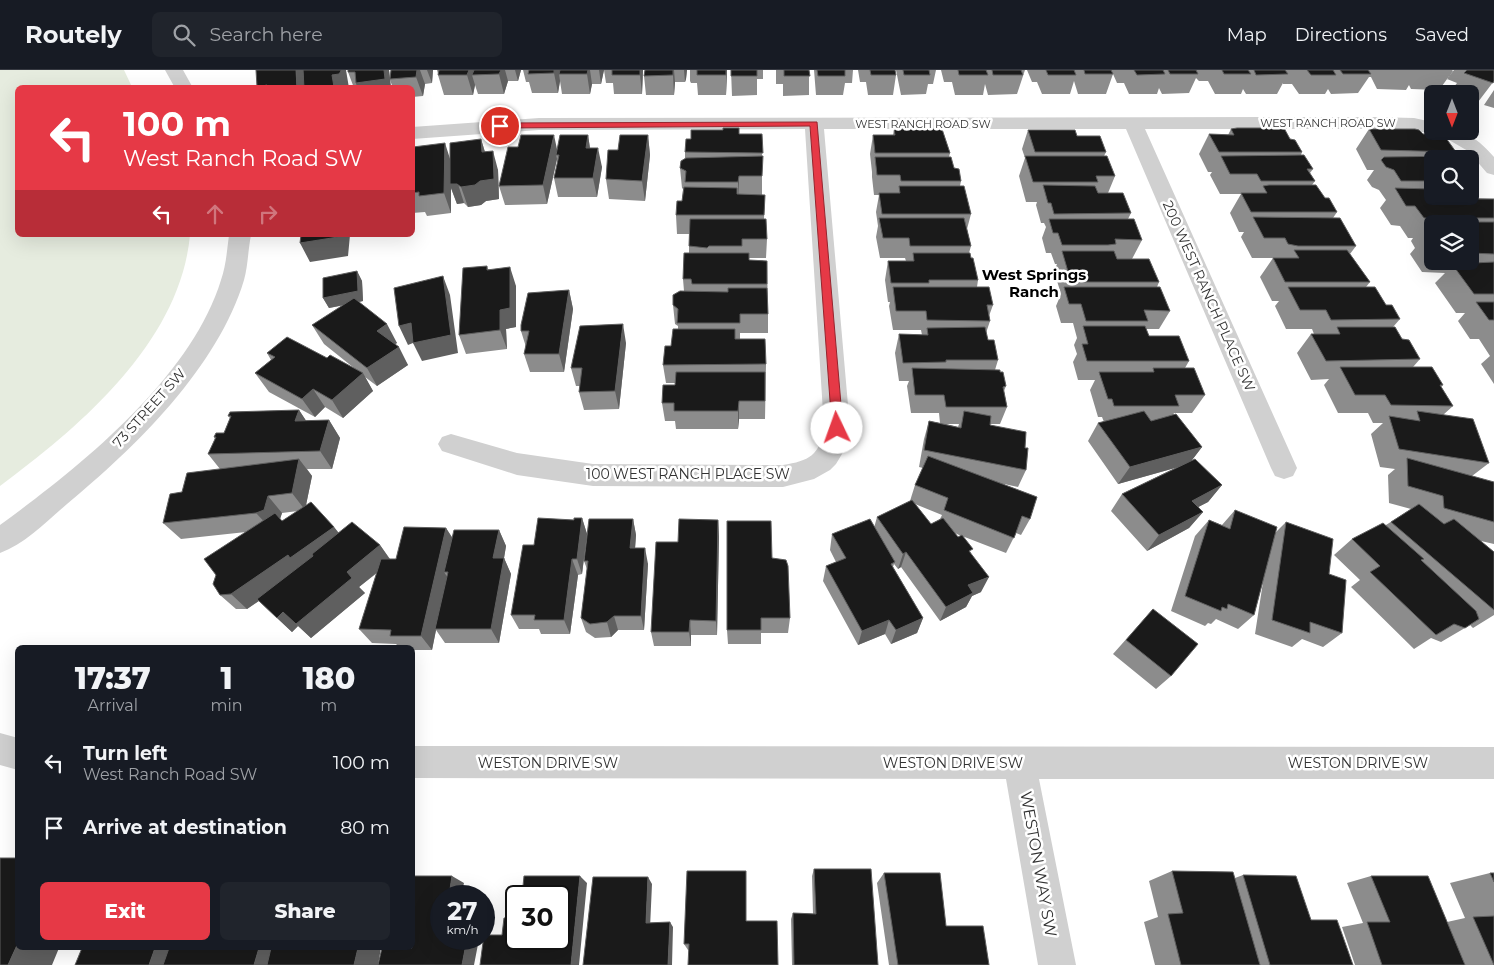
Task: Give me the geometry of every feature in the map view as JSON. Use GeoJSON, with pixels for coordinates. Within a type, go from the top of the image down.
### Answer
{"type":"FeatureCollection","features":[{"type":"Feature","properties":{"kind":"street"},"geometry":{"type":"LineString","coordinates":[[174,70],[182,85]]}},
{"type":"Feature","properties":{"kind":"street","name":"200 WEST RANCH PLACE SW"},"geometry":{"type":"LineString","coordinates":[[1133,123],[1284,468]]}},
{"type":"Feature","properties":{"kind":"street","name":"WEST RANCH ROAD SW"},"geometry":{"type":"LineString","coordinates":[[415,133],[539,124],[1401,123],[1424,127]]}},
{"type":"Feature","properties":{"kind":"street","name":"100 WEST RANCH PLACE SW"},"geometry":{"type":"LineString","coordinates":[[451,444],[517,464],[593,475],[783,476],[810,470],[824,460],[832,451],[837,428],[814,124]]}},
{"type":"Feature","properties":{"kind":"street"},"geometry":{"type":"LineString","coordinates":[[1461,140],[1475,147],[1494,169]]}},
{"type":"Feature","properties":{"kind":"street","name":"73 STREET SW"},"geometry":{"type":"LineString","coordinates":[[0,541],[56,499],[110,451],[170,388],[188,366],[224,304],[233,278],[240,237]]}},
{"type":"Feature","properties":{"kind":"street"},"geometry":{"type":"LineString","coordinates":[[0,749],[15,753]]}},
{"type":"Feature","properties":{"kind":"street","name":"WESTON DRIVE SW"},"geometry":{"type":"LineString","coordinates":[[415,762],[1494,764]]}},
{"type":"Feature","properties":{"kind":"street","name":"WESTON WAY SW"},"geometry":{"type":"LineString","coordinates":[[1020,763],[1057,965]]}},
{"type":"Feature","properties":{"kind":"shaded area"},"geometry":{"type":"Polygon","coordinates":[[[0,70],[124,70],[131,85],[15,85],[15,237],[190,237],[182,274],[167,311],[147,346],[122,378],[62,437],[0,486],[0,70]]]}},
{"type":"Feature","properties":{"kind":"building"},"geometry":{"type":"Polygon","coordinates":[[[256,70],[296,70],[297,85],[257,85],[256,70]]]}},
{"type":"Feature","properties":{"kind":"building"},"geometry":{"type":"Polygon","coordinates":[[[303,70],[341,70],[339,74],[332,75],[334,85],[304,85],[303,70]]]}},
{"type":"Feature","properties":{"kind":"building"},"geometry":{"type":"Polygon","coordinates":[[[348,70],[384,70],[385,79],[356,83],[355,72],[348,72],[348,70]]]}},
{"type":"Feature","properties":{"kind":"building"},"geometry":{"type":"Polygon","coordinates":[[[391,70],[417,70],[416,77],[390,79],[391,70]]]}},
{"type":"Feature","properties":{"kind":"building"},"geometry":{"type":"Polygon","coordinates":[[[439,70],[469,70],[467,75],[438,75],[439,70]]]}},
{"type":"Feature","properties":{"kind":"building"},"geometry":{"type":"Polygon","coordinates":[[[474,70],[501,70],[499,74],[472,75],[474,70]]]}},
{"type":"Feature","properties":{"kind":"building"},"geometry":{"type":"Polygon","coordinates":[[[529,70],[554,70],[554,73],[528,74],[529,70]]]}},
{"type":"Feature","properties":{"kind":"building"},"geometry":{"type":"Polygon","coordinates":[[[560,70],[588,70],[587,74],[559,74],[560,70]]]}},
{"type":"Feature","properties":{"kind":"building"},"geometry":{"type":"Polygon","coordinates":[[[612,70],[640,70],[640,75],[612,75],[612,70]]]}},
{"type":"Feature","properties":{"kind":"building"},"geometry":{"type":"Polygon","coordinates":[[[645,70],[673,70],[673,75],[644,76],[645,70]]]}},
{"type":"Feature","properties":{"kind":"building"},"geometry":{"type":"Polygon","coordinates":[[[697,70],[726,70],[726,75],[697,75],[697,70]]]}},
{"type":"Feature","properties":{"kind":"building"},"geometry":{"type":"Polygon","coordinates":[[[731,70],[757,70],[757,76],[731,76],[731,70]]]}},
{"type":"Feature","properties":{"kind":"building"},"geometry":{"type":"Polygon","coordinates":[[[784,70],[809,70],[810,76],[784,76],[784,70]]]}},
{"type":"Feature","properties":{"kind":"building"},"geometry":{"type":"Polygon","coordinates":[[[817,70],[845,70],[845,76],[818,76],[817,70]]]}},
{"type":"Feature","properties":{"kind":"building"},"geometry":{"type":"Polygon","coordinates":[[[870,70],[895,70],[896,75],[871,75],[870,70]]]}},
{"type":"Feature","properties":{"kind":"building"},"geometry":{"type":"Polygon","coordinates":[[[903,70],[929,70],[930,75],[904,75],[903,70]]]}},
{"type":"Feature","properties":{"kind":"building"},"geometry":{"type":"Polygon","coordinates":[[[958,70],[986,70],[988,75],[959,75],[958,70]]]}},
{"type":"Feature","properties":{"kind":"building"},"geometry":{"type":"Polygon","coordinates":[[[992,70],[1021,70],[1023,75],[993,75],[992,70]]]}},
{"type":"Feature","properties":{"kind":"building"},"geometry":{"type":"Polygon","coordinates":[[[1046,70],[1074,70],[1076,75],[1048,75],[1046,70]]]}},
{"type":"Feature","properties":{"kind":"building"},"geometry":{"type":"Polygon","coordinates":[[[1084,70],[1111,70],[1113,74],[1085,74],[1084,70]]]}},
{"type":"Feature","properties":{"kind":"building"},"geometry":{"type":"Polygon","coordinates":[[[1134,70],[1163,70],[1165,74],[1137,75],[1134,70]]]}},
{"type":"Feature","properties":{"kind":"building"},"geometry":{"type":"Polygon","coordinates":[[[1168,70],[1196,70],[1198,74],[1170,74],[1168,70]]]}},
{"type":"Feature","properties":{"kind":"building"},"geometry":{"type":"Polygon","coordinates":[[[1222,70],[1248,70],[1251,74],[1224,74],[1222,70]]]}},
{"type":"Feature","properties":{"kind":"building"},"geometry":{"type":"Polygon","coordinates":[[[1254,70],[1285,70],[1288,74],[1256,75],[1254,70]]]}},
{"type":"Feature","properties":{"kind":"building"},"geometry":{"type":"Polygon","coordinates":[[[1307,70],[1333,70],[1336,75],[1311,75],[1307,70]]]}},
{"type":"Feature","properties":{"kind":"building"},"geometry":{"type":"Polygon","coordinates":[[[1340,70],[1368,70],[1371,74],[1343,74],[1340,70]]]}},
{"type":"Feature","properties":{"kind":"building"},"geometry":{"type":"Polygon","coordinates":[[[1467,70],[1494,70],[1494,81],[1493,83],[1464,73],[1467,70]]]}},
{"type":"Feature","properties":{"kind":"building"},"geometry":{"type":"Polygon","coordinates":[[[723,128],[739,128],[739,134],[762,134],[763,153],[685,152],[686,139],[691,139],[691,130],[723,130],[723,128]]]}},
{"type":"Feature","properties":{"kind":"building"},"geometry":{"type":"Polygon","coordinates":[[[1284,128],[1290,139],[1295,140],[1302,152],[1219,152],[1209,134],[1234,135],[1231,129],[1284,128]]]}},
{"type":"Feature","properties":{"kind":"building"},"geometry":{"type":"Polygon","coordinates":[[[894,129],[942,129],[950,153],[875,153],[873,135],[895,135],[894,129]]]}},
{"type":"Feature","properties":{"kind":"building"},"geometry":{"type":"Polygon","coordinates":[[[1369,129],[1415,129],[1424,134],[1424,140],[1447,140],[1455,150],[1424,151],[1381,150],[1369,129]]]}},
{"type":"Feature","properties":{"kind":"building"},"geometry":{"type":"Polygon","coordinates":[[[1028,130],[1075,130],[1077,136],[1100,136],[1106,152],[1035,152],[1028,130]]]}},
{"type":"Feature","properties":{"kind":"building"},"geometry":{"type":"Polygon","coordinates":[[[521,135],[554,135],[543,185],[499,186],[508,147],[518,147],[521,135]]]}},
{"type":"Feature","properties":{"kind":"building"},"geometry":{"type":"Polygon","coordinates":[[[560,135],[588,135],[586,148],[598,148],[593,178],[554,178],[559,155],[556,155],[560,135]]]}},
{"type":"Feature","properties":{"kind":"building"},"geometry":{"type":"Polygon","coordinates":[[[620,135],[648,135],[642,181],[606,179],[608,150],[618,150],[620,135]]]}},
{"type":"Feature","properties":{"kind":"building"},"geometry":{"type":"Polygon","coordinates":[[[481,139],[482,152],[493,151],[494,179],[461,187],[457,184],[450,184],[450,143],[481,139]]]}},
{"type":"Feature","properties":{"kind":"building"},"geometry":{"type":"Polygon","coordinates":[[[445,143],[444,193],[419,196],[419,192],[415,193],[415,147],[445,143]]]}},
{"type":"Feature","properties":{"kind":"building"},"geometry":{"type":"Polygon","coordinates":[[[1304,155],[1313,169],[1307,169],[1315,181],[1261,181],[1257,174],[1230,174],[1221,156],[1304,155]]]}},
{"type":"Feature","properties":{"kind":"building"},"geometry":{"type":"Polygon","coordinates":[[[763,156],[762,176],[739,176],[738,182],[685,182],[686,171],[680,168],[681,161],[686,158],[763,156]]]}},
{"type":"Feature","properties":{"kind":"building"},"geometry":{"type":"Polygon","coordinates":[[[1025,156],[1107,156],[1115,176],[1096,176],[1098,182],[1033,182],[1025,156]]]}},
{"type":"Feature","properties":{"kind":"building"},"geometry":{"type":"Polygon","coordinates":[[[1424,156],[1424,181],[1401,181],[1394,170],[1386,167],[1381,160],[1384,157],[1424,156]]]}},
{"type":"Feature","properties":{"kind":"building"},"geometry":{"type":"Polygon","coordinates":[[[875,157],[951,157],[954,168],[959,169],[961,181],[901,181],[900,175],[877,175],[875,157]]]}},
{"type":"Feature","properties":{"kind":"building"},"geometry":{"type":"Polygon","coordinates":[[[1043,185],[1095,186],[1098,193],[1123,193],[1131,213],[1054,214],[1051,203],[1048,203],[1043,185]]]}},
{"type":"Feature","properties":{"kind":"building"},"geometry":{"type":"Polygon","coordinates":[[[1316,185],[1325,198],[1329,198],[1337,212],[1251,212],[1241,193],[1267,193],[1263,186],[1316,185]]]}},
{"type":"Feature","properties":{"kind":"building"},"geometry":{"type":"Polygon","coordinates":[[[899,186],[964,186],[971,214],[882,214],[879,193],[900,193],[899,186]]]}},
{"type":"Feature","properties":{"kind":"building"},"geometry":{"type":"Polygon","coordinates":[[[684,187],[737,188],[737,194],[765,195],[764,215],[676,215],[677,201],[682,201],[684,187]]]}},
{"type":"Feature","properties":{"kind":"building"},"geometry":{"type":"Polygon","coordinates":[[[1395,188],[1424,189],[1424,205],[1479,205],[1479,199],[1494,199],[1494,218],[1479,218],[1479,215],[1424,215],[1424,218],[1415,206],[1406,206],[1395,188]]]}},
{"type":"Feature","properties":{"kind":"building"},"geometry":{"type":"Polygon","coordinates":[[[1253,217],[1340,218],[1356,246],[1298,246],[1288,244],[1285,238],[1264,238],[1253,217]]]}},
{"type":"Feature","properties":{"kind":"building"},"geometry":{"type":"Polygon","coordinates":[[[879,218],[964,218],[971,246],[910,246],[909,238],[883,238],[879,218]]]}},
{"type":"Feature","properties":{"kind":"building"},"geometry":{"type":"Polygon","coordinates":[[[690,219],[766,219],[767,239],[742,239],[742,246],[709,246],[707,248],[689,246],[690,219]]]}},
{"type":"Feature","properties":{"kind":"building"},"geometry":{"type":"Polygon","coordinates":[[[1049,219],[1134,219],[1142,240],[1115,239],[1116,244],[1108,245],[1062,245],[1058,233],[1053,233],[1049,219]]]}},
{"type":"Feature","properties":{"kind":"building"},"geometry":{"type":"Polygon","coordinates":[[[1479,222],[1494,222],[1494,254],[1479,253],[1479,222]]]}},
{"type":"Feature","properties":{"kind":"building"},"geometry":{"type":"Polygon","coordinates":[[[301,237],[338,237],[300,243],[301,237]]]}},
{"type":"Feature","properties":{"kind":"building"},"geometry":{"type":"Polygon","coordinates":[[[1294,250],[1347,250],[1370,282],[1285,282],[1273,258],[1299,258],[1294,250]]]}},
{"type":"Feature","properties":{"kind":"building"},"geometry":{"type":"Polygon","coordinates":[[[1062,251],[1114,251],[1117,259],[1149,259],[1159,282],[1071,282],[1062,251]]]}},
{"type":"Feature","properties":{"kind":"building"},"geometry":{"type":"Polygon","coordinates":[[[684,253],[749,253],[749,260],[767,261],[767,284],[692,284],[691,279],[683,279],[684,253]]]}},
{"type":"Feature","properties":{"kind":"building"},"geometry":{"type":"Polygon","coordinates":[[[913,253],[970,253],[978,280],[929,280],[929,283],[891,283],[888,261],[914,261],[913,253]]]}},
{"type":"Feature","properties":{"kind":"building"},"geometry":{"type":"Polygon","coordinates":[[[1494,262],[1494,294],[1474,294],[1456,270],[1479,270],[1479,263],[1494,262]]]}},
{"type":"Feature","properties":{"kind":"building"},"geometry":{"type":"Polygon","coordinates":[[[487,266],[487,270],[510,267],[510,308],[500,310],[500,330],[459,335],[463,268],[487,266]]]}},
{"type":"Feature","properties":{"kind":"building"},"geometry":{"type":"Polygon","coordinates":[[[357,271],[358,291],[323,298],[323,278],[357,271]]]}},
{"type":"Feature","properties":{"kind":"building"},"geometry":{"type":"Polygon","coordinates":[[[443,276],[451,335],[413,343],[411,323],[399,326],[394,288],[443,276]]]}},
{"type":"Feature","properties":{"kind":"building"},"geometry":{"type":"Polygon","coordinates":[[[893,287],[989,287],[993,305],[987,305],[990,321],[927,320],[926,311],[896,311],[893,287]]]}},
{"type":"Feature","properties":{"kind":"building"},"geometry":{"type":"Polygon","coordinates":[[[1064,287],[1160,287],[1170,311],[1144,310],[1148,321],[1086,321],[1081,304],[1069,304],[1064,287]]]}},
{"type":"Feature","properties":{"kind":"building"},"geometry":{"type":"Polygon","coordinates":[[[1288,287],[1375,287],[1386,305],[1392,305],[1400,319],[1331,320],[1326,310],[1300,310],[1288,287]]]}},
{"type":"Feature","properties":{"kind":"building"},"geometry":{"type":"Polygon","coordinates":[[[728,288],[767,288],[768,314],[740,314],[740,323],[677,323],[678,309],[673,305],[673,295],[680,291],[728,292],[728,288]]]}},
{"type":"Feature","properties":{"kind":"building"},"geometry":{"type":"Polygon","coordinates":[[[569,290],[559,354],[524,354],[529,331],[521,331],[521,325],[528,293],[569,290]]]}},
{"type":"Feature","properties":{"kind":"building"},"geometry":{"type":"Polygon","coordinates":[[[354,298],[387,324],[377,331],[399,347],[367,368],[312,325],[354,298]]]}},
{"type":"Feature","properties":{"kind":"building"},"geometry":{"type":"Polygon","coordinates":[[[1476,302],[1494,302],[1494,320],[1489,320],[1476,302]]]}},
{"type":"Feature","properties":{"kind":"building"},"geometry":{"type":"Polygon","coordinates":[[[623,324],[615,391],[579,392],[582,368],[571,368],[580,326],[623,324]]]}},
{"type":"Feature","properties":{"kind":"building"},"geometry":{"type":"Polygon","coordinates":[[[1083,326],[1145,326],[1149,336],[1179,336],[1189,361],[1087,361],[1082,344],[1088,344],[1083,326]]]}},
{"type":"Feature","properties":{"kind":"building"},"geometry":{"type":"Polygon","coordinates":[[[985,327],[988,340],[994,340],[998,360],[946,360],[946,362],[903,363],[899,334],[928,335],[927,328],[985,327]]]}},
{"type":"Feature","properties":{"kind":"building"},"geometry":{"type":"Polygon","coordinates":[[[1337,327],[1395,327],[1402,339],[1409,340],[1420,359],[1326,361],[1311,334],[1340,334],[1337,327]]]}},
{"type":"Feature","properties":{"kind":"building"},"geometry":{"type":"Polygon","coordinates":[[[673,329],[735,329],[735,339],[765,339],[766,364],[663,365],[665,346],[671,346],[673,329]]]}},
{"type":"Feature","properties":{"kind":"building"},"geometry":{"type":"Polygon","coordinates":[[[287,337],[327,358],[330,355],[363,373],[332,400],[313,389],[302,399],[255,373],[275,357],[267,353],[287,337]]]}},
{"type":"Feature","properties":{"kind":"building"},"geometry":{"type":"Polygon","coordinates":[[[1340,367],[1432,367],[1453,406],[1391,405],[1385,395],[1355,395],[1340,367]]]}},
{"type":"Feature","properties":{"kind":"building"},"geometry":{"type":"Polygon","coordinates":[[[912,368],[1000,370],[1000,372],[1003,372],[1006,386],[1003,387],[1007,407],[946,407],[944,395],[915,395],[912,368]]]}},
{"type":"Feature","properties":{"kind":"building"},"geometry":{"type":"Polygon","coordinates":[[[1153,368],[1194,368],[1205,395],[1175,395],[1179,406],[1114,406],[1112,399],[1108,399],[1099,372],[1154,372],[1153,368]]]}},
{"type":"Feature","properties":{"kind":"building"},"geometry":{"type":"Polygon","coordinates":[[[676,372],[765,372],[765,401],[739,401],[738,411],[674,411],[674,403],[662,403],[663,385],[675,385],[676,372]]]}},
{"type":"Feature","properties":{"kind":"building"},"geometry":{"type":"Polygon","coordinates":[[[299,410],[295,421],[329,420],[320,451],[208,454],[216,433],[224,433],[231,416],[228,416],[230,412],[299,410]]]}},
{"type":"Feature","properties":{"kind":"building"},"geometry":{"type":"Polygon","coordinates":[[[964,411],[991,416],[990,425],[1026,432],[1025,448],[1028,448],[1026,470],[924,450],[929,421],[961,428],[964,411]]]}},
{"type":"Feature","properties":{"kind":"building"},"geometry":{"type":"Polygon","coordinates":[[[1144,411],[1151,421],[1176,414],[1202,447],[1130,467],[1098,423],[1144,411]]]}},
{"type":"Feature","properties":{"kind":"building"},"geometry":{"type":"Polygon","coordinates":[[[1417,411],[1473,419],[1489,463],[1399,449],[1389,416],[1420,421],[1417,411]]]}},
{"type":"Feature","properties":{"kind":"building"},"geometry":{"type":"Polygon","coordinates":[[[928,456],[1037,497],[1030,519],[1022,516],[1014,538],[944,510],[948,498],[915,485],[928,456]]]}},
{"type":"Feature","properties":{"kind":"building"},"geometry":{"type":"Polygon","coordinates":[[[1407,458],[1494,482],[1494,522],[1444,508],[1443,496],[1408,486],[1407,458]]]}},
{"type":"Feature","properties":{"kind":"building"},"geometry":{"type":"Polygon","coordinates":[[[299,459],[292,493],[268,496],[264,510],[256,513],[163,523],[170,494],[182,492],[187,473],[299,459]]]}},
{"type":"Feature","properties":{"kind":"building"},"geometry":{"type":"Polygon","coordinates":[[[1195,459],[1222,485],[1192,501],[1203,512],[1159,535],[1122,494],[1195,459]]]}},
{"type":"Feature","properties":{"kind":"building"},"geometry":{"type":"Polygon","coordinates":[[[912,500],[931,524],[943,518],[958,537],[962,535],[973,549],[969,551],[989,577],[968,585],[973,593],[946,607],[906,552],[903,554],[877,517],[912,500]]]}},
{"type":"Feature","properties":{"kind":"building"},"geometry":{"type":"Polygon","coordinates":[[[311,502],[334,527],[290,558],[288,555],[231,594],[220,595],[213,584],[216,575],[204,559],[275,513],[282,521],[311,502]]]}},
{"type":"Feature","properties":{"kind":"building"},"geometry":{"type":"Polygon","coordinates":[[[1419,504],[1444,524],[1454,519],[1494,552],[1494,610],[1391,522],[1419,504]]]}},
{"type":"Feature","properties":{"kind":"building"},"geometry":{"type":"Polygon","coordinates":[[[1235,510],[1277,527],[1254,615],[1228,604],[1227,609],[1222,607],[1221,611],[1185,596],[1209,520],[1230,529],[1235,510]]]}},
{"type":"Feature","properties":{"kind":"building"},"geometry":{"type":"Polygon","coordinates":[[[538,518],[574,520],[574,518],[582,518],[577,559],[572,559],[564,620],[534,620],[535,615],[511,615],[523,545],[534,545],[538,518]]]}},
{"type":"Feature","properties":{"kind":"building"},"geometry":{"type":"Polygon","coordinates":[[[589,519],[633,519],[630,548],[645,548],[641,616],[614,616],[607,622],[590,624],[581,618],[588,561],[584,561],[589,519]]]}},
{"type":"Feature","properties":{"kind":"building"},"geometry":{"type":"Polygon","coordinates":[[[679,519],[718,520],[716,621],[690,620],[689,632],[651,632],[656,542],[678,542],[679,519]]]}},
{"type":"Feature","properties":{"kind":"building"},"geometry":{"type":"Polygon","coordinates":[[[870,519],[895,562],[891,564],[923,618],[896,630],[889,620],[862,631],[826,566],[846,558],[832,534],[870,519]]]}},
{"type":"Feature","properties":{"kind":"building"},"geometry":{"type":"Polygon","coordinates":[[[727,521],[771,521],[772,558],[786,560],[788,566],[790,618],[761,618],[761,630],[727,630],[727,521]]]}},
{"type":"Feature","properties":{"kind":"building"},"geometry":{"type":"Polygon","coordinates":[[[352,522],[380,545],[347,572],[352,578],[296,624],[283,612],[277,618],[257,599],[313,556],[312,554],[352,522]]]}},
{"type":"Feature","properties":{"kind":"building"},"geometry":{"type":"Polygon","coordinates":[[[1286,522],[1333,539],[1329,574],[1346,580],[1342,633],[1310,622],[1310,633],[1272,620],[1286,522]]]}},
{"type":"Feature","properties":{"kind":"building"},"geometry":{"type":"Polygon","coordinates":[[[1383,523],[1424,559],[1421,560],[1476,611],[1479,619],[1465,628],[1454,624],[1436,635],[1370,572],[1380,566],[1352,539],[1383,523]]]}},
{"type":"Feature","properties":{"kind":"building"},"geometry":{"type":"Polygon","coordinates":[[[404,527],[446,528],[421,636],[390,636],[391,630],[359,629],[381,559],[396,559],[404,527]]]}},
{"type":"Feature","properties":{"kind":"building"},"geometry":{"type":"Polygon","coordinates":[[[454,530],[499,530],[493,558],[504,558],[491,629],[435,629],[448,572],[444,572],[454,530]]]}},
{"type":"Feature","properties":{"kind":"building"},"geometry":{"type":"Polygon","coordinates":[[[1153,609],[1198,644],[1171,676],[1126,640],[1153,609]]]}},
{"type":"Feature","properties":{"kind":"building"},"geometry":{"type":"Polygon","coordinates":[[[0,858],[15,858],[15,950],[8,965],[0,965],[0,858]]]}},
{"type":"Feature","properties":{"kind":"building"},"geometry":{"type":"Polygon","coordinates":[[[814,869],[871,869],[878,965],[794,965],[793,913],[816,914],[814,869]]]}},
{"type":"Feature","properties":{"kind":"building"},"geometry":{"type":"Polygon","coordinates":[[[687,871],[746,871],[746,921],[777,921],[778,965],[688,965],[689,944],[684,944],[687,871]]]}},
{"type":"Feature","properties":{"kind":"building"},"geometry":{"type":"Polygon","coordinates":[[[1172,871],[1233,872],[1260,965],[1181,965],[1168,914],[1183,913],[1172,871]]]}},
{"type":"Feature","properties":{"kind":"building"},"geometry":{"type":"Polygon","coordinates":[[[884,873],[940,873],[946,926],[983,926],[989,965],[898,965],[884,873]]]}},
{"type":"Feature","properties":{"kind":"building"},"geometry":{"type":"Polygon","coordinates":[[[1490,873],[1494,873],[1494,882],[1490,873]]]}},
{"type":"Feature","properties":{"kind":"building"},"geometry":{"type":"Polygon","coordinates":[[[1243,875],[1296,876],[1311,920],[1337,920],[1353,965],[1270,965],[1243,875]]]}},
{"type":"Feature","properties":{"kind":"building"},"geometry":{"type":"Polygon","coordinates":[[[415,876],[452,876],[451,885],[430,885],[430,950],[465,950],[462,965],[378,965],[382,950],[415,950],[415,876]]]}},
{"type":"Feature","properties":{"kind":"building"},"geometry":{"type":"Polygon","coordinates":[[[524,876],[580,876],[571,965],[480,965],[482,950],[495,950],[495,935],[502,935],[504,918],[505,950],[570,950],[570,885],[523,885],[524,876]]]}},
{"type":"Feature","properties":{"kind":"building"},"geometry":{"type":"Polygon","coordinates":[[[1371,876],[1428,876],[1465,965],[1382,965],[1367,922],[1390,922],[1371,876]]]}},
{"type":"Feature","properties":{"kind":"building"},"geometry":{"type":"Polygon","coordinates":[[[593,877],[648,877],[646,923],[670,922],[668,965],[583,965],[593,877]]]}},
{"type":"Feature","properties":{"kind":"building"},"geometry":{"type":"Polygon","coordinates":[[[1494,916],[1494,965],[1473,917],[1494,916]]]}},
{"type":"Feature","properties":{"kind":"building"},"geometry":{"type":"Polygon","coordinates":[[[81,950],[154,950],[149,965],[75,965],[81,950]]]}},
{"type":"Feature","properties":{"kind":"building"},"geometry":{"type":"Polygon","coordinates":[[[168,950],[258,950],[254,965],[163,965],[168,950]]]}},
{"type":"Feature","properties":{"kind":"building"},"geometry":{"type":"Polygon","coordinates":[[[271,950],[358,950],[354,965],[267,965],[271,950]]]}},
{"type":"Feature","properties":{"kind":"district","name":"West Springs Ranch"},"geometry":{"type":"Point","coordinates":[1034,284]}},
{"type":"Feature","properties":{"kind":"route"},"geometry":{"type":"LineString","coordinates":[[500,126],[539,124],[814,124],[837,428]]}}]}
